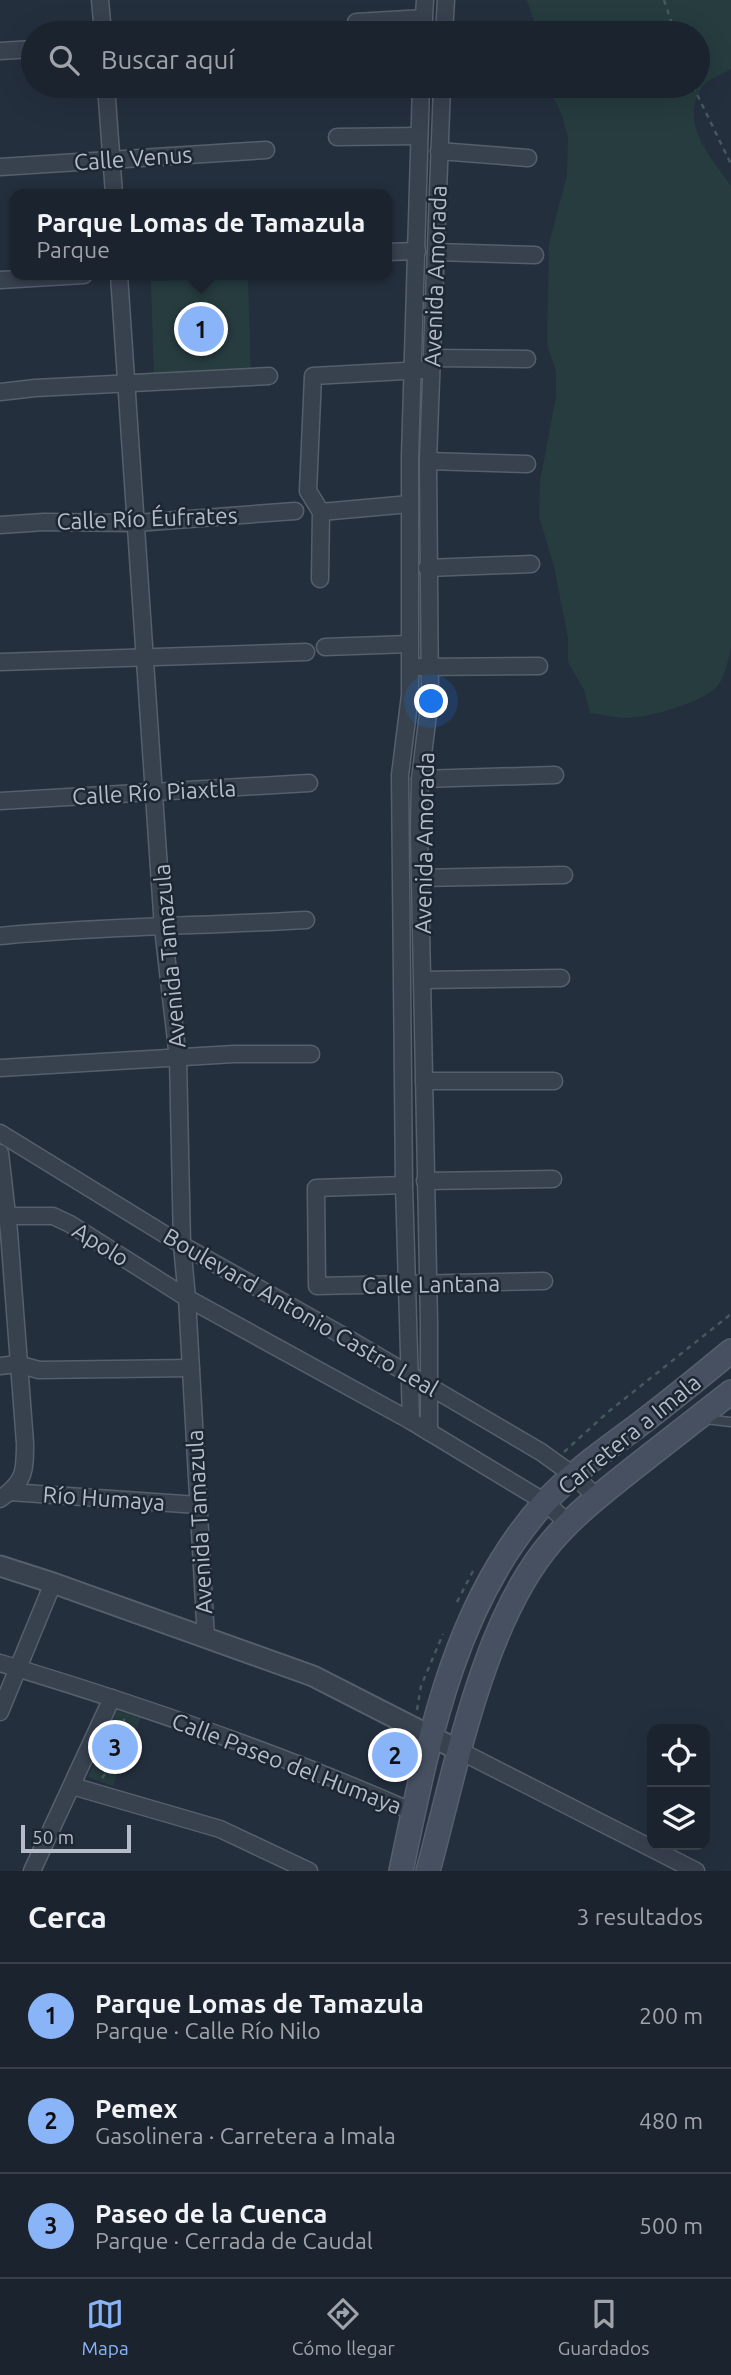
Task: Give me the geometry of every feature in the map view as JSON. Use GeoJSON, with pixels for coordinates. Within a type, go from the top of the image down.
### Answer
{"type":"FeatureCollection","features":[{"type":"Feature","properties":{"kind":"main road","name":"Carretera a Imala"},"geometry":{"type":"LineString","coordinates":[[401,1871],[432,1737],[457,1651],[479,1602],[506,1554],[545,1502],[572,1475],[664,1406],[731,1351]]}},
{"type":"Feature","properties":{"kind":"main road","name":"Carretera a Imala"},"geometry":{"type":"LineString","coordinates":[[428,1871],[479,1687],[511,1604],[550,1543],[597,1497],[731,1392]]}},
{"type":"Feature","properties":{"kind":"street"},"geometry":{"type":"LineString","coordinates":[[100,0],[102,21]]}},
{"type":"Feature","properties":{"kind":"street"},"geometry":{"type":"LineString","coordinates":[[424,21],[425,0]]}},
{"type":"Feature","properties":{"kind":"street"},"geometry":{"type":"LineString","coordinates":[[445,21],[446,0]]}},
{"type":"Feature","properties":{"kind":"street"},"geometry":{"type":"LineString","coordinates":[[0,51],[21,50]]}},
{"type":"Feature","properties":{"kind":"street"},"geometry":{"type":"LineString","coordinates":[[107,98],[114,189]]}},
{"type":"Feature","properties":{"kind":"street","name":"Avenida Amorada"},"geometry":{"type":"LineString","coordinates":[[411,1421],[404,1185],[400,775],[410,695],[410,505],[421,98]]}},
{"type":"Feature","properties":{"kind":"street","name":"Avenida Amorada"},"geometry":{"type":"LineString","coordinates":[[429,1432],[423,980],[419,878],[420,779],[429,709],[428,461],[441,98]]}},
{"type":"Feature","properties":{"kind":"street"},"geometry":{"type":"LineString","coordinates":[[337,137],[419,136]]}},
{"type":"Feature","properties":{"kind":"street","name":"Calle Venus"},"geometry":{"type":"LineString","coordinates":[[0,167],[266,150]]}},
{"type":"Feature","properties":{"kind":"street"},"geometry":{"type":"LineString","coordinates":[[439,151],[528,158]]}},
{"type":"Feature","properties":{"kind":"street"},"geometry":{"type":"LineString","coordinates":[[392,252],[417,251]]}},
{"type":"Feature","properties":{"kind":"street"},"geometry":{"type":"LineString","coordinates":[[436,252],[535,255]]}},
{"type":"Feature","properties":{"kind":"street","name":"Avenida Tamazula"},"geometry":{"type":"LineString","coordinates":[[119,280],[163,928],[178,1058],[182,1245],[205,1639]]}},
{"type":"Feature","properties":{"kind":"street"},"geometry":{"type":"LineString","coordinates":[[320,579],[321,512],[308,491],[313,376],[413,370],[432,364],[527,359]]}},
{"type":"Feature","properties":{"kind":"street"},"geometry":{"type":"LineString","coordinates":[[0,392],[270,376]]}},
{"type":"Feature","properties":{"kind":"street"},"geometry":{"type":"LineString","coordinates":[[428,461],[527,464]]}},
{"type":"Feature","properties":{"kind":"street"},"geometry":{"type":"LineString","coordinates":[[321,512],[410,505]]}},
{"type":"Feature","properties":{"kind":"street","name":"Calle Río Éufrates"},"geometry":{"type":"LineString","coordinates":[[0,524],[136,523],[295,511]]}},
{"type":"Feature","properties":{"kind":"street"},"geometry":{"type":"LineString","coordinates":[[427,568],[531,564]]}},
{"type":"Feature","properties":{"kind":"street"},"geometry":{"type":"LineString","coordinates":[[325,647],[409,644]]}},
{"type":"Feature","properties":{"kind":"street"},"geometry":{"type":"LineString","coordinates":[[0,662],[306,652]]}},
{"type":"Feature","properties":{"kind":"street"},"geometry":{"type":"LineString","coordinates":[[409,667],[539,666]]}},
{"type":"Feature","properties":{"kind":"street"},"geometry":{"type":"LineString","coordinates":[[420,779],[555,775]]}},
{"type":"Feature","properties":{"kind":"street","name":"Calle Río Piaxtla"},"geometry":{"type":"LineString","coordinates":[[0,801],[309,783]]}},
{"type":"Feature","properties":{"kind":"street"},"geometry":{"type":"LineString","coordinates":[[419,878],[564,875]]}},
{"type":"Feature","properties":{"kind":"street"},"geometry":{"type":"LineString","coordinates":[[401,915],[421,914]]}},
{"type":"Feature","properties":{"kind":"street"},"geometry":{"type":"LineString","coordinates":[[0,936],[73,929],[163,928],[306,920]]}},
{"type":"Feature","properties":{"kind":"street"},"geometry":{"type":"LineString","coordinates":[[423,980],[561,978]]}},
{"type":"Feature","properties":{"kind":"street"},"geometry":{"type":"LineString","coordinates":[[0,1068],[234,1054],[311,1054]]}},
{"type":"Feature","properties":{"kind":"street"},"geometry":{"type":"LineString","coordinates":[[424,1081],[554,1081]]}},
{"type":"Feature","properties":{"kind":"street","name":"Boulevard Antonio Castro Leal"},"geometry":{"type":"LineString","coordinates":[[0,1133],[182,1245],[541,1452],[597,1497]]}},
{"type":"Feature","properties":{"kind":"street"},"geometry":{"type":"LineString","coordinates":[[0,1153],[25,1466],[21,1480],[5,1495]]}},
{"type":"Feature","properties":{"kind":"street"},"geometry":{"type":"LineString","coordinates":[[425,1181],[553,1179]]}},
{"type":"Feature","properties":{"kind":"street","name":"Calle Lantana"},"geometry":{"type":"LineString","coordinates":[[404,1185],[316,1188],[317,1286],[544,1281]]}},
{"type":"Feature","properties":{"kind":"street","name":"Apolo"},"geometry":{"type":"LineString","coordinates":[[5,1227],[52,1216],[70,1224],[187,1298]]}},
{"type":"Feature","properties":{"kind":"street","name":"Boulevard Antonio Castro Leal"},"geometry":{"type":"LineString","coordinates":[[187,1298],[411,1421],[545,1502],[569,1524]]}},
{"type":"Feature","properties":{"kind":"street"},"geometry":{"type":"LineString","coordinates":[[409,1322],[429,1322]]}},
{"type":"Feature","properties":{"kind":"street"},"geometry":{"type":"LineString","coordinates":[[0,1366],[18,1364],[39,1370],[191,1368]]}},
{"type":"Feature","properties":{"kind":"street","name":"Río Humaya"},"geometry":{"type":"LineString","coordinates":[[5,1495],[198,1505]]}},
{"type":"Feature","properties":{"kind":"street"},"geometry":{"type":"LineString","coordinates":[[0,1566],[313,1676],[696,1871]]}},
{"type":"Feature","properties":{"kind":"street"},"geometry":{"type":"LineString","coordinates":[[0,1712],[53,1583]]}},
{"type":"Feature","properties":{"kind":"street","name":"Calle Paseo del Humaya"},"geometry":{"type":"LineString","coordinates":[[0,1662],[315,1769],[413,1812]]}},
{"type":"Feature","properties":{"kind":"street"},"geometry":{"type":"LineString","coordinates":[[35,1870],[72,1786],[118,1700]]}},
{"type":"Feature","properties":{"kind":"street"},"geometry":{"type":"LineString","coordinates":[[72,1786],[220,1829],[309,1871]]}},
{"type":"Feature","properties":{"kind":"lane"},"geometry":{"type":"LineString","coordinates":[[698,1418],[731,1422]]}},
{"type":"Feature","properties":{"kind":"path"},"geometry":{"type":"LineString","coordinates":[[664,0],[671,21]]}},
{"type":"Feature","properties":{"kind":"path"},"geometry":{"type":"LineString","coordinates":[[699,98],[731,164]]}},
{"type":"Feature","properties":{"kind":"path"},"geometry":{"type":"LineString","coordinates":[[90,1790],[116,1758],[124,1741],[118,1700]]}},
{"type":"Feature","properties":{"kind":"green space"},"geometry":{"type":"Polygon","coordinates":[[[527,0],[731,0],[731,69],[710,80],[710,21],[534,21],[527,0]]]}},
{"type":"Feature","properties":{"kind":"green space"},"geometry":{"type":"Polygon","coordinates":[[[554,98],[697,98],[695,126],[700,139],[731,186],[731,648],[723,676],[712,691],[675,708],[633,718],[590,713],[584,690],[568,662],[568,638],[554,566],[539,517],[540,481],[556,396],[556,371],[547,337],[549,244],[567,175],[568,138],[554,98]]]}},
{"type":"Feature","properties":{"kind":"green space"},"geometry":{"type":"Polygon","coordinates":[[[248,280],[251,377],[154,380],[151,281],[248,280]]]}},
{"type":"Feature","properties":{"kind":"green space"},"geometry":{"type":"Polygon","coordinates":[[[117,1711],[141,1717],[113,1786],[88,1777],[117,1711]]]}},
{"type":"Feature","properties":{"kind":"building"},"geometry":{"type":"Polygon","coordinates":[[[381,1737],[417,1755],[409,1772],[373,1754],[381,1737]]]}},
{"type":"Feature","properties":{"kind":"place","name":"Parque Lomas de Tamazula"},"geometry":{"type":"Point","coordinates":[201,329]}},
{"type":"Feature","properties":{"kind":"place","name":"Paseo de la Cuenca"},"geometry":{"type":"Point","coordinates":[115,1747]}},
{"type":"Feature","properties":{"kind":"place","name":"Pemex"},"geometry":{"type":"Point","coordinates":[395,1755]}}]}
